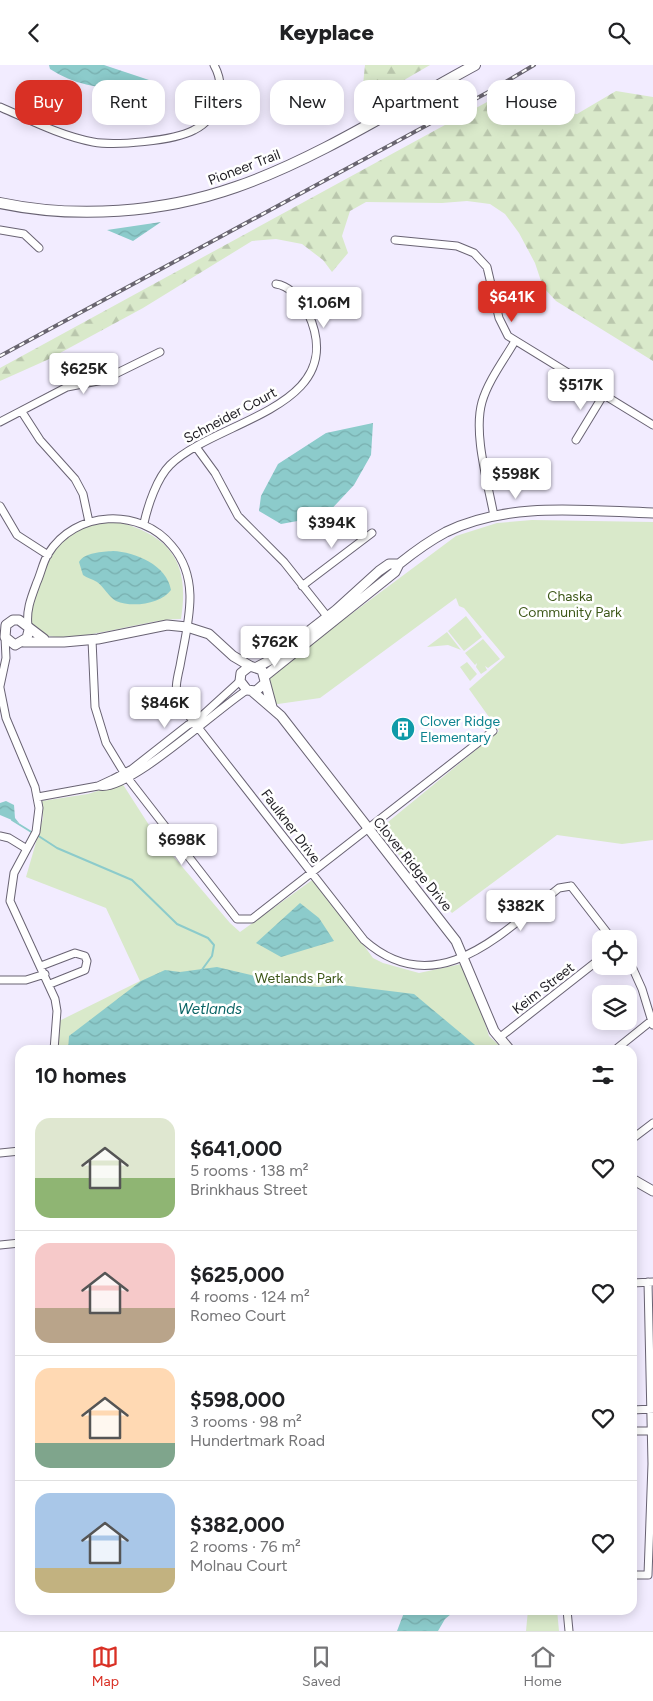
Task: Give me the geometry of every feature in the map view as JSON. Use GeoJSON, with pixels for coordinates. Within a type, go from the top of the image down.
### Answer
{"type":"FeatureCollection","features":[{"type":"Feature","properties":{"kind":"main road","name":"Pioneer Trail"},"geometry":{"type":"LineString","coordinates":[[0,203],[68,211],[104,211],[158,206],[209,195],[258,179],[301,159],[475,65]]}},
{"type":"Feature","properties":{"kind":"street"},"geometry":{"type":"LineString","coordinates":[[0,107],[69,135],[94,142],[120,144],[181,135],[202,126],[214,111],[220,89],[214,65]]}},
{"type":"Feature","properties":{"kind":"street"},"geometry":{"type":"LineString","coordinates":[[0,230],[24,234],[39,248]]}},
{"type":"Feature","properties":{"kind":"street"},"geometry":{"type":"LineString","coordinates":[[395,240],[457,247],[474,253],[487,267],[502,328],[515,341],[653,425]]}},
{"type":"Feature","properties":{"kind":"street","name":"Schneider Court"},"geometry":{"type":"LineString","coordinates":[[144,523],[164,473],[170,465],[196,447],[276,406],[295,393],[309,378],[316,351],[311,322],[294,293],[282,285],[276,284]]}},
{"type":"Feature","properties":{"kind":"street"},"geometry":{"type":"LineString","coordinates":[[494,516],[480,435],[480,411],[486,391],[515,341]]}},
{"type":"Feature","properties":{"kind":"street"},"geometry":{"type":"LineString","coordinates":[[0,422],[67,387],[103,380],[160,353]]}},
{"type":"Feature","properties":{"kind":"street"},"geometry":{"type":"LineString","coordinates":[[576,439],[604,394]]}},
{"type":"Feature","properties":{"kind":"street"},"geometry":{"type":"LineString","coordinates":[[22,411],[40,439],[75,479],[83,494],[89,523]]}},
{"type":"Feature","properties":{"kind":"street"},"geometry":{"type":"LineString","coordinates":[[196,447],[216,473],[238,516],[276,553],[329,619]]}},
{"type":"Feature","properties":{"kind":"street"},"geometry":{"type":"LineString","coordinates":[[0,506],[17,535],[48,555]]}},
{"type":"Feature","properties":{"kind":"street"},"geometry":{"type":"LineString","coordinates":[[197,724],[240,679],[244,670],[274,658],[395,572],[398,564],[446,532],[494,516],[532,511],[653,513]]}},
{"type":"Feature","properties":{"kind":"street"},"geometry":{"type":"LineString","coordinates":[[6,658],[21,643],[29,628],[28,606],[48,555],[65,536],[89,523],[118,518],[144,523],[172,545],[187,573],[191,606],[187,627]]}},
{"type":"Feature","properties":{"kind":"street"},"geometry":{"type":"LineString","coordinates":[[302,586],[372,533]]}},
{"type":"Feature","properties":{"kind":"street"},"geometry":{"type":"LineString","coordinates":[[28,606],[7,621],[3,633],[6,658],[0,687],[6,718],[38,797],[39,814],[36,832],[14,873],[10,901],[12,911],[50,984],[57,1011],[54,1045]]}},
{"type":"Feature","properties":{"kind":"street"},"geometry":{"type":"LineString","coordinates":[[38,797],[98,786],[126,776],[188,725],[197,724],[249,691],[260,689],[265,680],[329,619]]}},
{"type":"Feature","properties":{"kind":"street"},"geometry":{"type":"LineString","coordinates":[[7,621],[19,620],[46,641]]}},
{"type":"Feature","properties":{"kind":"street"},"geometry":{"type":"LineString","coordinates":[[3,633],[11,644],[92,640],[154,626],[187,627],[209,634],[233,656],[262,670],[265,680]]}},
{"type":"Feature","properties":{"kind":"street","name":"Faulkner Drive"},"geometry":{"type":"LineString","coordinates":[[187,627],[176,692],[179,703],[364,940],[386,957],[404,963],[423,966],[442,964],[463,957],[487,944],[559,888],[572,882],[606,930]]}},
{"type":"Feature","properties":{"kind":"street"},"geometry":{"type":"LineString","coordinates":[[92,640],[95,707],[105,739],[126,776],[236,919],[252,919],[493,731]]}},
{"type":"Feature","properties":{"kind":"street"},"geometry":{"type":"LineString","coordinates":[[233,656],[240,679],[249,691]]}},
{"type":"Feature","properties":{"kind":"street","name":"Clover Ridge Drive"},"geometry":{"type":"LineString","coordinates":[[265,680],[273,709]]}},
{"type":"Feature","properties":{"kind":"street","name":"Clover Ridge Drive"},"geometry":{"type":"LineString","coordinates":[[249,691],[273,709],[456,941],[494,1031],[506,1045]]}},
{"type":"Feature","properties":{"kind":"street"},"geometry":{"type":"LineString","coordinates":[[0,836],[9,838],[27,849]]}},
{"type":"Feature","properties":{"kind":"street"},"geometry":{"type":"LineString","coordinates":[[0,980],[26,980],[76,953],[85,956],[87,961],[85,970],[50,984]]}},
{"type":"Feature","properties":{"kind":"street","name":"Keim Street"},"geometry":{"type":"LineString","coordinates":[[499,1037],[592,965]]}},
{"type":"Feature","properties":{"kind":"street"},"geometry":{"type":"LineString","coordinates":[[622,1045],[652,1023],[636,975]]}},
{"type":"Feature","properties":{"kind":"street"},"geometry":{"type":"LineString","coordinates":[[637,1135],[653,1123]]}},
{"type":"Feature","properties":{"kind":"street"},"geometry":{"type":"LineString","coordinates":[[0,1153],[15,1152]]}},
{"type":"Feature","properties":{"kind":"street"},"geometry":{"type":"LineString","coordinates":[[637,1182],[653,1191]]}},
{"type":"Feature","properties":{"kind":"street"},"geometry":{"type":"LineString","coordinates":[[0,1245],[15,1244]]}},
{"type":"Feature","properties":{"kind":"street"},"geometry":{"type":"LineString","coordinates":[[637,1283],[650,1282],[652,1409],[648,1575],[637,1575]]}},
{"type":"Feature","properties":{"kind":"street"},"geometry":{"type":"LineString","coordinates":[[637,1410],[652,1409]]}},
{"type":"Feature","properties":{"kind":"street"},"geometry":{"type":"LineString","coordinates":[[637,1431],[652,1431]]}},
{"type":"Feature","properties":{"kind":"street"},"geometry":{"type":"LineString","coordinates":[[567,1615],[569,1631]]}},
{"type":"Feature","properties":{"kind":"green space"},"geometry":{"type":"Polygon","coordinates":[[[365,65],[430,65],[404,80],[364,80],[365,65]]]}},
{"type":"Feature","properties":{"kind":"green space"},"geometry":{"type":"Polygon","coordinates":[[[616,91],[653,97],[653,361],[556,301],[543,287],[535,263],[519,233],[505,214],[490,204],[467,201],[442,203],[366,202],[350,211],[342,236],[348,253],[332,272],[323,260],[302,244],[276,239],[252,241],[143,308],[47,360],[0,381],[0,368],[445,125],[477,125],[477,107],[487,102],[487,125],[575,125],[575,114],[616,91]]]}},
{"type":"Feature","properties":{"kind":"green space","name":"Chaska Community Park"},"geometry":{"type":"Polygon","coordinates":[[[532,520],[653,522],[653,840],[622,844],[557,835],[452,913],[377,831],[499,731],[469,689],[505,657],[464,608],[459,606],[456,598],[320,698],[271,705],[268,676],[456,536],[497,523],[532,520]]]}},
{"type":"Feature","properties":{"kind":"green space"},"geometry":{"type":"Polygon","coordinates":[[[116,521],[151,535],[172,554],[179,567],[182,582],[181,619],[64,637],[47,636],[34,631],[29,620],[36,591],[49,558],[62,542],[74,532],[95,523],[116,521]]]}},
{"type":"Feature","properties":{"kind":"green space"},"geometry":{"type":"Polygon","coordinates":[[[466,616],[482,637],[464,651],[448,631],[466,616]]]}},
{"type":"Feature","properties":{"kind":"green space"},"geometry":{"type":"Polygon","coordinates":[[[447,632],[461,650],[448,645],[427,647],[447,632]]]}},
{"type":"Feature","properties":{"kind":"green space"},"geometry":{"type":"Polygon","coordinates":[[[483,639],[500,659],[488,668],[485,666],[487,670],[481,674],[476,667],[477,663],[475,665],[465,653],[483,639]]]}},
{"type":"Feature","properties":{"kind":"green space"},"geometry":{"type":"Polygon","coordinates":[[[467,662],[477,674],[470,681],[460,667],[467,662]]]}},
{"type":"Feature","properties":{"kind":"green space","name":"Wetlands Park"},"geometry":{"type":"Polygon","coordinates":[[[122,783],[156,836],[230,923],[240,932],[315,878],[373,958],[383,963],[419,973],[466,963],[489,1036],[499,1045],[57,1045],[57,1022],[140,981],[106,908],[26,877],[43,818],[42,801],[88,794],[122,783]]]}},
{"type":"Feature","properties":{"kind":"green space"},"geometry":{"type":"Polygon","coordinates":[[[528,1615],[557,1615],[559,1631],[526,1631],[528,1615]]]}},
{"type":"Feature","properties":{"kind":"water"},"geometry":{"type":"Polygon","coordinates":[[[49,65],[104,65],[149,80],[92,80],[92,85],[82,83],[82,80],[72,80],[50,69],[49,65]]]}},
{"type":"Feature","properties":{"kind":"water"},"geometry":{"type":"Polygon","coordinates":[[[161,222],[133,241],[107,230],[161,222]]]}},
{"type":"Feature","properties":{"kind":"water"},"geometry":{"type":"Polygon","coordinates":[[[373,423],[371,455],[354,485],[325,516],[281,524],[259,511],[261,496],[278,464],[326,433],[373,423]]]}},
{"type":"Feature","properties":{"kind":"water"},"geometry":{"type":"Polygon","coordinates":[[[113,551],[140,557],[157,567],[168,581],[171,590],[160,599],[146,603],[130,604],[116,601],[97,582],[83,575],[79,562],[89,554],[113,551]]]}},
{"type":"Feature","properties":{"kind":"water"},"geometry":{"type":"Polygon","coordinates":[[[6,801],[14,805],[15,818],[19,823],[0,815],[0,803],[6,801]]]}},
{"type":"Feature","properties":{"kind":"water"},"geometry":{"type":"Polygon","coordinates":[[[300,903],[319,918],[334,941],[281,957],[256,943],[300,903]]]}},
{"type":"Feature","properties":{"kind":"water","name":"Wetlands"},"geometry":{"type":"Polygon","coordinates":[[[217,967],[251,975],[274,984],[319,987],[341,985],[414,994],[475,1045],[68,1045],[69,1036],[141,981],[165,970],[180,972],[217,967]]]}},
{"type":"Feature","properties":{"kind":"water"},"geometry":{"type":"Polygon","coordinates":[[[403,1615],[450,1615],[445,1619],[438,1631],[397,1631],[403,1615]]]}},
{"type":"Feature","properties":{"kind":"waterway"},"geometry":{"type":"LineString","coordinates":[[12,820],[33,833]]}},
{"type":"Feature","properties":{"kind":"waterway"},"geometry":{"type":"LineString","coordinates":[[37,835],[57,848],[132,880],[177,924],[208,938],[214,945],[212,956],[201,971]]}},
{"type":"Feature","properties":{"kind":"railway"},"geometry":{"type":"LineString","coordinates":[[0,356],[492,90],[534,65]]}},
{"type":"Feature","properties":{"kind":"place","name":"Clover Ridge Elementary"},"geometry":{"type":"Point","coordinates":[403,729]}}]}
